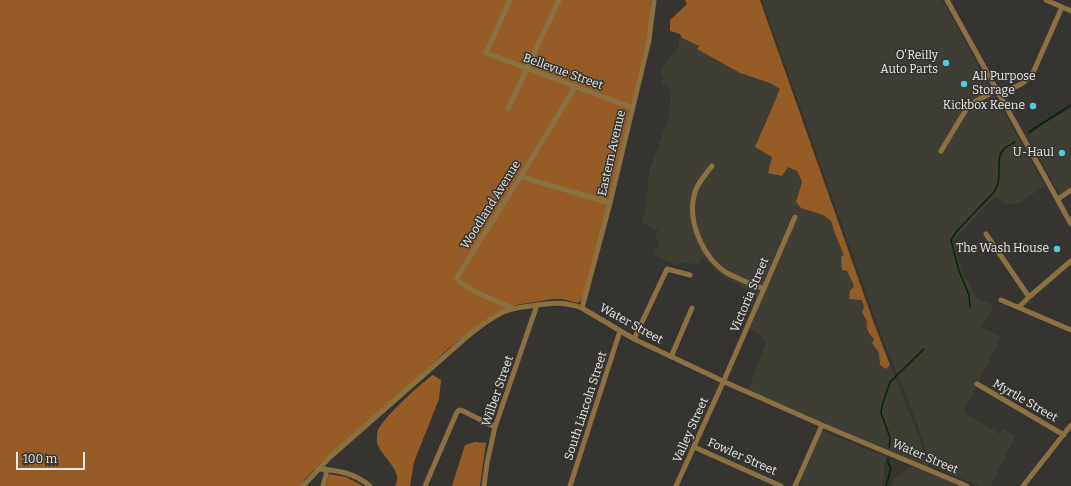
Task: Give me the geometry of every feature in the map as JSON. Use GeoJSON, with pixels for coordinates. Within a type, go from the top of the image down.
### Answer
{"type":"FeatureCollection","features":[{"type":"Feature","properties":{"kind":"street","name":"Bellevue Street"},"geometry":{"type":"LineString","coordinates":[[510,0],[486,53],[633,108]]}},
{"type":"Feature","properties":{"kind":"street"},"geometry":{"type":"LineString","coordinates":[[508,109],[559,0]]}},
{"type":"Feature","properties":{"kind":"street","name":"Eastern Avenue"},"geometry":{"type":"LineString","coordinates":[[582,308],[610,203],[649,40],[654,0]]}},
{"type":"Feature","properties":{"kind":"street"},"geometry":{"type":"LineString","coordinates":[[947,0],[1071,224]]}},
{"type":"Feature","properties":{"kind":"street"},"geometry":{"type":"LineString","coordinates":[[1046,0],[1071,11]]}},
{"type":"Feature","properties":{"kind":"street"},"geometry":{"type":"LineString","coordinates":[[941,151],[967,108],[976,102],[998,92],[1023,83],[1032,75],[1062,7]]}},
{"type":"Feature","properties":{"kind":"street","name":"Woodland Avenue"},"geometry":{"type":"LineString","coordinates":[[513,308],[473,290],[457,279],[575,87]]}},
{"type":"Feature","properties":{"kind":"street"},"geometry":{"type":"LineString","coordinates":[[712,166],[698,185],[693,200],[693,221],[698,235],[705,249],[716,264],[727,272],[764,289]]}},
{"type":"Feature","properties":{"kind":"street"},"geometry":{"type":"LineString","coordinates":[[521,176],[610,203]]}},
{"type":"Feature","properties":{"kind":"street"},"geometry":{"type":"LineString","coordinates":[[1058,199],[1071,190]]}},
{"type":"Feature","properties":{"kind":"street","name":"Victoria Street"},"geometry":{"type":"LineString","coordinates":[[723,381],[794,217]]}},
{"type":"Feature","properties":{"kind":"street"},"geometry":{"type":"LineString","coordinates":[[986,234],[1029,297]]}},
{"type":"Feature","properties":{"kind":"street"},"geometry":{"type":"LineString","coordinates":[[1019,307],[1071,261]]}},
{"type":"Feature","properties":{"kind":"street"},"geometry":{"type":"LineString","coordinates":[[634,339],[667,268],[690,275]]}},
{"type":"Feature","properties":{"kind":"street"},"geometry":{"type":"LineString","coordinates":[[1001,300],[1071,330]]}},
{"type":"Feature","properties":{"kind":"street","name":"Water Street"},"geometry":{"type":"LineString","coordinates":[[303,486],[318,469],[469,335],[495,316],[513,308],[560,302],[582,308],[634,339],[723,381],[822,425],[967,486]]}},
{"type":"Feature","properties":{"kind":"street","name":"Wilber Street"},"geometry":{"type":"LineString","coordinates":[[484,486],[487,463],[495,427],[537,305]]}},
{"type":"Feature","properties":{"kind":"street"},"geometry":{"type":"LineString","coordinates":[[671,357],[692,308]]}},
{"type":"Feature","properties":{"kind":"street","name":"South Lincoln Street"},"geometry":{"type":"LineString","coordinates":[[570,486],[620,331]]}},
{"type":"Feature","properties":{"kind":"street","name":"Valley Street"},"geometry":{"type":"LineString","coordinates":[[676,486],[723,381]]}},
{"type":"Feature","properties":{"kind":"street","name":"Myrtle Street"},"geometry":{"type":"LineString","coordinates":[[977,384],[1064,435]]}},
{"type":"Feature","properties":{"kind":"street"},"geometry":{"type":"LineString","coordinates":[[425,486],[459,410],[495,427]]}},
{"type":"Feature","properties":{"kind":"street"},"geometry":{"type":"LineString","coordinates":[[795,486],[822,425]]}},
{"type":"Feature","properties":{"kind":"street"},"geometry":{"type":"LineString","coordinates":[[1023,486],[1071,425]]}},
{"type":"Feature","properties":{"kind":"street","name":"Fowler Street"},"geometry":{"type":"LineString","coordinates":[[694,447],[781,486]]}},
{"type":"Feature","properties":{"kind":"street"},"geometry":{"type":"LineString","coordinates":[[318,469],[339,470],[354,475],[370,486]]}},
{"type":"Feature","properties":{"kind":"street"},"geometry":{"type":"LineString","coordinates":[[323,486],[326,469]]}},
{"type":"Feature","properties":{"kind":"shaded area"},"geometry":{"type":"Polygon","coordinates":[[[0,0],[651,0],[649,31],[603,222],[581,301],[577,303],[563,299],[553,299],[516,305],[498,312],[484,321],[448,349],[390,403],[326,458],[305,479],[301,486],[0,486],[0,0]]]}},
{"type":"Feature","properties":{"kind":"shaded area"},"geometry":{"type":"Polygon","coordinates":[[[685,0],[760,0],[890,365],[886,369],[880,365],[879,353],[872,343],[874,339],[869,333],[867,321],[862,312],[864,307],[862,300],[849,299],[850,291],[854,286],[847,271],[842,270],[841,257],[844,255],[831,221],[823,215],[801,208],[796,202],[802,182],[797,171],[788,167],[782,176],[768,173],[772,157],[755,147],[780,89],[770,83],[740,73],[697,49],[699,46],[682,38],[680,34],[670,31],[670,20],[687,4],[685,0]]]}},
{"type":"Feature","properties":{"kind":"shaded area"},"geometry":{"type":"Polygon","coordinates":[[[762,0],[942,0],[1045,186],[1019,203],[1008,205],[996,197],[992,199],[954,240],[962,272],[976,297],[994,306],[981,327],[1001,337],[964,411],[1000,434],[1003,428],[1015,436],[991,486],[979,486],[931,466],[907,397],[884,343],[762,0]]]}},
{"type":"Feature","properties":{"kind":"shaded area"},"geometry":{"type":"Polygon","coordinates":[[[681,36],[682,38],[699,46],[698,49],[740,73],[770,83],[780,89],[762,128],[772,157],[768,172],[788,167],[797,171],[802,182],[797,198],[801,208],[823,215],[831,221],[844,255],[847,271],[854,287],[849,299],[862,300],[864,307],[862,312],[867,321],[866,326],[870,335],[874,339],[872,343],[879,353],[880,364],[886,369],[890,365],[921,442],[928,467],[748,390],[766,343],[762,339],[761,335],[749,330],[757,311],[752,307],[756,297],[754,293],[727,279],[702,258],[699,264],[684,263],[676,265],[654,255],[659,241],[655,238],[658,230],[642,223],[648,202],[647,194],[649,172],[669,117],[671,90],[661,83],[664,77],[661,73],[667,60],[679,46],[678,41],[681,36]]]}},
{"type":"Feature","properties":{"kind":"shaded area"},"geometry":{"type":"Polygon","coordinates":[[[1070,109],[1071,187],[1060,195],[1027,137],[1043,124],[1070,109]]]}},
{"type":"Feature","properties":{"kind":"shaded area"},"geometry":{"type":"Polygon","coordinates":[[[433,375],[441,380],[439,399],[414,462],[410,486],[395,486],[397,475],[379,448],[377,442],[378,430],[394,410],[433,375]]]}},
{"type":"Feature","properties":{"kind":"shaded area"},"geometry":{"type":"Polygon","coordinates":[[[822,431],[886,457],[882,486],[799,485],[822,431]]]}},
{"type":"Feature","properties":{"kind":"shaded area"},"geometry":{"type":"Polygon","coordinates":[[[475,442],[486,443],[480,486],[452,486],[465,445],[475,442]]]}},
{"type":"Feature","properties":{"kind":"shaded area"},"geometry":{"type":"Polygon","coordinates":[[[912,466],[960,486],[891,486],[893,479],[912,466]]]}},
{"type":"Feature","properties":{"kind":"shaded area"},"geometry":{"type":"Polygon","coordinates":[[[329,474],[346,477],[363,486],[326,486],[329,474]]]}},
{"type":"Feature","properties":{"kind":"waterway"},"geometry":{"type":"LineString","coordinates":[[1029,132],[1071,105]]}},
{"type":"Feature","properties":{"kind":"waterway"},"geometry":{"type":"LineString","coordinates":[[970,307],[969,295],[959,271],[951,240],[957,231],[994,192],[997,187],[1001,153],[1005,148],[1015,142]]}},
{"type":"Feature","properties":{"kind":"waterway"},"geometry":{"type":"LineString","coordinates":[[889,448],[890,438],[881,413],[890,382],[924,349]]}},
{"type":"Feature","properties":{"kind":"waterway"},"geometry":{"type":"LineString","coordinates":[[886,486],[891,468],[888,463],[888,459]]}},
{"type":"Feature","properties":{"kind":"place","name":"O'Reilly Auto Parts"},"geometry":{"type":"Point","coordinates":[946,63]}},
{"type":"Feature","properties":{"kind":"place","name":"All Purpose Storage"},"geometry":{"type":"Point","coordinates":[964,84]}},
{"type":"Feature","properties":{"kind":"place","name":"Kickbox Keene"},"geometry":{"type":"Point","coordinates":[1033,106]}},
{"type":"Feature","properties":{"kind":"place","name":"U-Haul"},"geometry":{"type":"Point","coordinates":[1062,153]}},
{"type":"Feature","properties":{"kind":"place","name":"The Wash House"},"geometry":{"type":"Point","coordinates":[1057,249]}}]}
